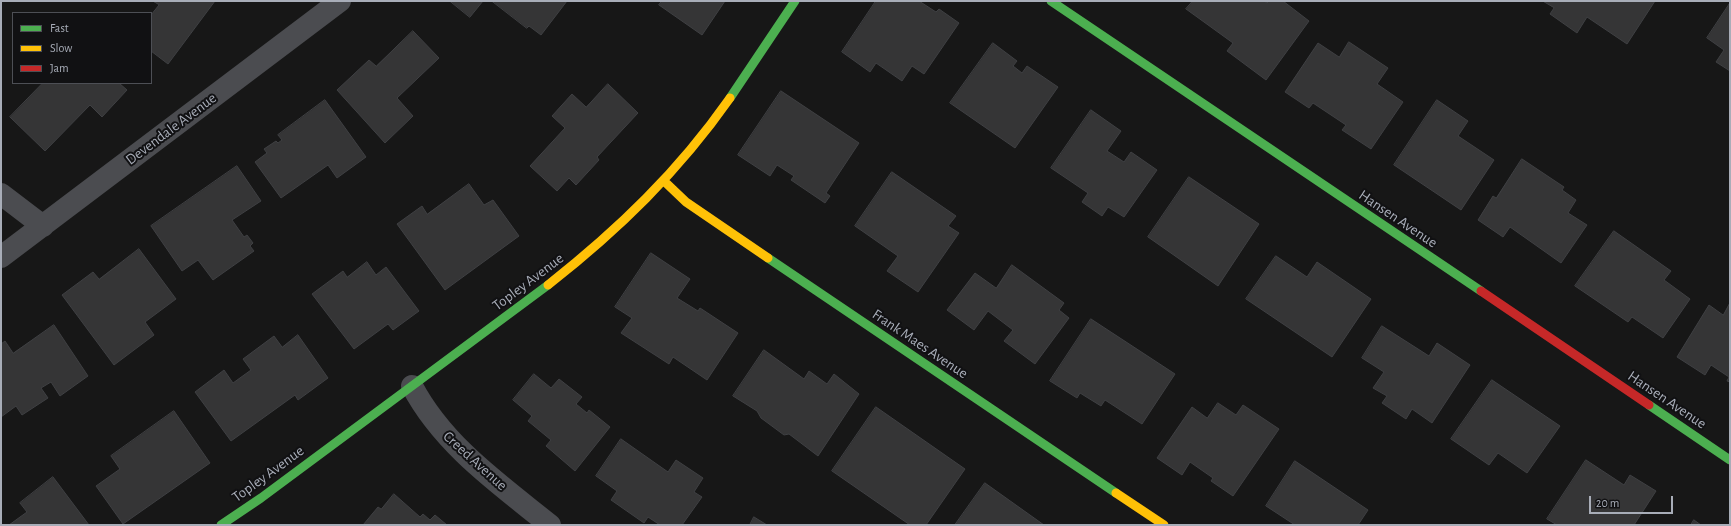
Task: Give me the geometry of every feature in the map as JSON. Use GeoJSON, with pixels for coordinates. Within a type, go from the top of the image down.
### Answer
{"type":"FeatureCollection","features":[{"type":"Feature","properties":{"kind":"street","name":"Topley Avenue"},"geometry":{"type":"LineString","coordinates":[[221,525],[261,498],[577,262],[634,211],[664,181],[717,116],[795,1]]}},
{"type":"Feature","properties":{"kind":"street","name":"Hansen Avenue"},"geometry":{"type":"LineString","coordinates":[[1051,1],[1730,460]]}},
{"type":"Feature","properties":{"kind":"street","name":"Devendale Avenue"},"geometry":{"type":"LineString","coordinates":[[1,257],[337,2]]}},
{"type":"Feature","properties":{"kind":"street","name":"Frank Maes Avenue"},"geometry":{"type":"LineString","coordinates":[[664,181],[686,202],[700,212],[1164,525]]}},
{"type":"Feature","properties":{"kind":"street"},"geometry":{"type":"LineString","coordinates":[[1,194],[43,226]]}},
{"type":"Feature","properties":{"kind":"street","name":"Creed Avenue"},"geometry":{"type":"LineString","coordinates":[[412,386],[431,418],[457,447],[550,525]]}},
{"type":"Feature","properties":{"kind":"building"},"geometry":{"type":"Polygon","coordinates":[[[153,1],[215,1],[168,64],[152,52],[152,14],[159,5],[153,1]]]}},
{"type":"Feature","properties":{"kind":"building"},"geometry":{"type":"Polygon","coordinates":[[[450,1],[483,1],[470,17],[450,1]]]}},
{"type":"Feature","properties":{"kind":"building"},"geometry":{"type":"Polygon","coordinates":[[[492,1],[567,1],[541,35],[529,26],[527,28],[492,1]]]}},
{"type":"Feature","properties":{"kind":"building"},"geometry":{"type":"Polygon","coordinates":[[[662,1],[725,1],[702,35],[659,5],[662,1]]]}},
{"type":"Feature","properties":{"kind":"building"},"geometry":{"type":"Polygon","coordinates":[[[876,1],[919,1],[936,12],[939,9],[959,23],[924,74],[912,66],[902,81],[876,63],[870,72],[842,52],[876,1]]]}},
{"type":"Feature","properties":{"kind":"building"},"geometry":{"type":"Polygon","coordinates":[[[1193,1],[1264,1],[1267,3],[1269,1],[1283,1],[1309,21],[1266,80],[1227,51],[1233,43],[1186,9],[1193,1]]]}},
{"type":"Feature","properties":{"kind":"building"},"geometry":{"type":"Polygon","coordinates":[[[1543,1],[1655,1],[1627,44],[1587,17],[1577,33],[1550,14],[1554,8],[1543,1]]]}},
{"type":"Feature","properties":{"kind":"building"},"geometry":{"type":"Polygon","coordinates":[[[1730,3],[1730,71],[1716,62],[1724,50],[1707,38],[1730,3]]]}},
{"type":"Feature","properties":{"kind":"building"},"geometry":{"type":"Polygon","coordinates":[[[413,31],[439,58],[397,98],[413,116],[385,143],[337,90],[369,60],[376,66],[413,31]]]}},
{"type":"Feature","properties":{"kind":"building"},"geometry":{"type":"Polygon","coordinates":[[[1349,42],[1388,68],[1377,84],[1403,102],[1371,149],[1342,130],[1346,125],[1313,103],[1309,108],[1285,92],[1318,43],[1339,57],[1349,42]]]}},
{"type":"Feature","properties":{"kind":"building"},"geometry":{"type":"Polygon","coordinates":[[[993,43],[1017,61],[1013,66],[1022,73],[1027,66],[1058,87],[1015,148],[950,103],[993,43]]]}},
{"type":"Feature","properties":{"kind":"building"},"geometry":{"type":"Polygon","coordinates":[[[42,84],[120,84],[127,90],[102,117],[90,105],[45,151],[10,117],[42,84]]]}},
{"type":"Feature","properties":{"kind":"building"},"geometry":{"type":"Polygon","coordinates":[[[608,84],[638,113],[597,157],[599,160],[576,185],[569,178],[557,191],[530,166],[565,128],[552,116],[572,94],[586,107],[608,84]]]}},
{"type":"Feature","properties":{"kind":"building"},"geometry":{"type":"Polygon","coordinates":[[[781,91],[859,143],[826,193],[830,196],[825,203],[791,180],[794,176],[777,165],[770,176],[738,155],[781,91]]]}},
{"type":"Feature","properties":{"kind":"building"},"geometry":{"type":"Polygon","coordinates":[[[325,100],[366,157],[337,178],[328,165],[281,198],[255,162],[267,153],[264,149],[276,141],[278,143],[282,140],[278,135],[325,100]]]}},
{"type":"Feature","properties":{"kind":"building"},"geometry":{"type":"Polygon","coordinates":[[[1437,100],[1468,121],[1458,136],[1494,160],[1461,210],[1394,165],[1437,100]]]}},
{"type":"Feature","properties":{"kind":"building"},"geometry":{"type":"Polygon","coordinates":[[[1091,110],[1121,131],[1107,151],[1124,162],[1131,152],[1157,170],[1124,217],[1108,207],[1102,216],[1082,202],[1088,193],[1051,168],[1091,110]]]}},
{"type":"Feature","properties":{"kind":"building"},"geometry":{"type":"Polygon","coordinates":[[[1522,159],[1564,187],[1562,190],[1576,200],[1568,213],[1587,225],[1561,263],[1510,227],[1503,237],[1478,220],[1493,196],[1496,198],[1522,159]]]}},
{"type":"Feature","properties":{"kind":"building"},"geometry":{"type":"Polygon","coordinates":[[[237,166],[261,201],[232,220],[244,237],[247,235],[253,243],[250,246],[254,251],[213,280],[198,260],[182,271],[151,226],[237,166]]]}},
{"type":"Feature","properties":{"kind":"building"},"geometry":{"type":"Polygon","coordinates":[[[892,172],[956,216],[948,226],[959,233],[918,292],[887,271],[898,256],[855,226],[892,172]]]}},
{"type":"Feature","properties":{"kind":"building"},"geometry":{"type":"Polygon","coordinates":[[[1189,177],[1259,224],[1218,286],[1148,237],[1189,177]]]}},
{"type":"Feature","properties":{"kind":"building"},"geometry":{"type":"Polygon","coordinates":[[[469,184],[484,205],[493,200],[519,236],[445,290],[397,224],[422,206],[427,214],[469,184]]]}},
{"type":"Feature","properties":{"kind":"building"},"geometry":{"type":"Polygon","coordinates":[[[1614,231],[1671,271],[1664,280],[1690,299],[1663,338],[1632,317],[1628,322],[1575,286],[1614,231]]]}},
{"type":"Feature","properties":{"kind":"building"},"geometry":{"type":"Polygon","coordinates":[[[139,249],[176,299],[145,322],[154,335],[114,365],[62,295],[93,272],[99,279],[139,249]]]}},
{"type":"Feature","properties":{"kind":"building"},"geometry":{"type":"Polygon","coordinates":[[[651,253],[690,279],[677,298],[698,311],[700,308],[738,333],[707,380],[673,357],[669,364],[621,333],[632,318],[615,307],[651,253]]]}},
{"type":"Feature","properties":{"kind":"building"},"geometry":{"type":"Polygon","coordinates":[[[1276,256],[1307,277],[1317,262],[1371,299],[1332,357],[1246,299],[1276,256]]]}},
{"type":"Feature","properties":{"kind":"building"},"geometry":{"type":"Polygon","coordinates":[[[367,262],[376,275],[386,267],[419,311],[393,330],[388,324],[354,349],[312,294],[343,271],[347,277],[367,262]]]}},
{"type":"Feature","properties":{"kind":"building"},"geometry":{"type":"Polygon","coordinates":[[[1012,265],[1064,303],[1059,310],[1069,318],[1035,364],[1004,341],[1013,330],[988,311],[974,330],[947,310],[975,273],[996,288],[1012,265]]]}},
{"type":"Feature","properties":{"kind":"building"},"geometry":{"type":"Polygon","coordinates":[[[1730,303],[1730,382],[1727,381],[1729,377],[1711,365],[1705,375],[1677,357],[1709,305],[1723,315],[1730,303]]]}},
{"type":"Feature","properties":{"kind":"building"},"geometry":{"type":"Polygon","coordinates":[[[1091,319],[1175,374],[1142,424],[1105,400],[1101,406],[1080,393],[1077,398],[1050,381],[1091,319]]]}},
{"type":"Feature","properties":{"kind":"building"},"geometry":{"type":"Polygon","coordinates":[[[54,325],[88,376],[60,396],[51,382],[41,388],[48,398],[22,415],[16,406],[1,417],[1,344],[5,341],[13,353],[54,325]]]}},
{"type":"Feature","properties":{"kind":"building"},"geometry":{"type":"Polygon","coordinates":[[[1382,326],[1429,356],[1437,343],[1470,365],[1432,423],[1412,409],[1406,419],[1382,403],[1387,396],[1373,388],[1384,372],[1362,358],[1382,326]]]}},
{"type":"Feature","properties":{"kind":"building"},"geometry":{"type":"Polygon","coordinates":[[[298,335],[328,378],[298,400],[295,395],[231,441],[195,392],[224,370],[233,383],[251,370],[243,359],[274,336],[282,347],[298,335]]]}},
{"type":"Feature","properties":{"kind":"building"},"geometry":{"type":"Polygon","coordinates":[[[764,350],[804,379],[809,371],[827,384],[834,374],[859,394],[818,456],[789,434],[784,435],[761,418],[757,411],[733,396],[764,350]]]}},
{"type":"Feature","properties":{"kind":"building"},"geometry":{"type":"Polygon","coordinates":[[[534,374],[551,388],[559,379],[582,397],[576,404],[587,413],[589,410],[610,427],[575,471],[546,446],[551,440],[528,421],[532,416],[513,400],[534,374]]]}},
{"type":"Feature","properties":{"kind":"building"},"geometry":{"type":"Polygon","coordinates":[[[1492,380],[1560,426],[1527,473],[1498,453],[1489,465],[1451,439],[1492,380]]]}},
{"type":"Feature","properties":{"kind":"building"},"geometry":{"type":"Polygon","coordinates":[[[1218,403],[1236,415],[1243,405],[1279,429],[1233,496],[1211,481],[1213,478],[1190,462],[1182,475],[1157,458],[1192,407],[1207,418],[1218,403]]]}},
{"type":"Feature","properties":{"kind":"building"},"geometry":{"type":"Polygon","coordinates":[[[876,407],[965,469],[926,525],[910,525],[832,471],[876,407]]]}},
{"type":"Feature","properties":{"kind":"building"},"geometry":{"type":"Polygon","coordinates":[[[174,411],[210,463],[123,524],[96,486],[120,469],[111,456],[174,411]]]}},
{"type":"Feature","properties":{"kind":"building"},"geometry":{"type":"Polygon","coordinates":[[[621,439],[668,472],[676,460],[703,478],[694,492],[702,497],[682,525],[660,525],[648,517],[644,523],[611,500],[617,491],[596,476],[621,439]]]}},
{"type":"Feature","properties":{"kind":"building"},"geometry":{"type":"Polygon","coordinates":[[[1586,460],[1624,485],[1630,475],[1656,491],[1634,525],[1557,525],[1547,519],[1586,460]]]}},
{"type":"Feature","properties":{"kind":"building"},"geometry":{"type":"Polygon","coordinates":[[[1295,461],[1368,510],[1358,525],[1295,525],[1266,506],[1295,461]]]}},
{"type":"Feature","properties":{"kind":"building"},"geometry":{"type":"Polygon","coordinates":[[[53,477],[89,525],[9,525],[27,512],[20,503],[53,477]]]}},
{"type":"Feature","properties":{"kind":"building"},"geometry":{"type":"Polygon","coordinates":[[[985,483],[1044,525],[955,525],[985,483]]]}},
{"type":"Feature","properties":{"kind":"building"},"geometry":{"type":"Polygon","coordinates":[[[394,494],[420,517],[423,514],[430,520],[435,515],[447,525],[363,525],[378,507],[381,509],[394,494]]]}},
{"type":"Feature","properties":{"kind":"building"},"geometry":{"type":"Polygon","coordinates":[[[754,517],[767,525],[750,525],[754,517]]]}},
{"type":"Feature","properties":{"kind":"building"},"geometry":{"type":"Polygon","coordinates":[[[1694,520],[1701,525],[1691,525],[1694,520]]]}},
{"type":"Feature","properties":{"kind":"traffic: fast"},"geometry":{"type":"LineString","coordinates":[[730,98],[795,1]]}},
{"type":"Feature","properties":{"kind":"traffic: fast"},"geometry":{"type":"LineString","coordinates":[[1051,1],[1481,291]]}},
{"type":"Feature","properties":{"kind":"traffic: fast"},"geometry":{"type":"LineString","coordinates":[[768,258],[1116,493]]}},
{"type":"Feature","properties":{"kind":"traffic: fast"},"geometry":{"type":"LineString","coordinates":[[221,525],[261,498],[548,285]]}},
{"type":"Feature","properties":{"kind":"traffic: fast"},"geometry":{"type":"LineString","coordinates":[[1649,405],[1730,460]]}},
{"type":"Feature","properties":{"kind":"traffic: slow"},"geometry":{"type":"LineString","coordinates":[[548,285],[599,243],[646,198],[690,151],[730,98]]}},
{"type":"Feature","properties":{"kind":"traffic: slow"},"geometry":{"type":"LineString","coordinates":[[664,181],[686,202],[768,258]]}},
{"type":"Feature","properties":{"kind":"traffic: slow"},"geometry":{"type":"LineString","coordinates":[[1116,493],[1164,525]]}},
{"type":"Feature","properties":{"kind":"traffic: jam"},"geometry":{"type":"LineString","coordinates":[[1481,291],[1649,405]]}}]}
